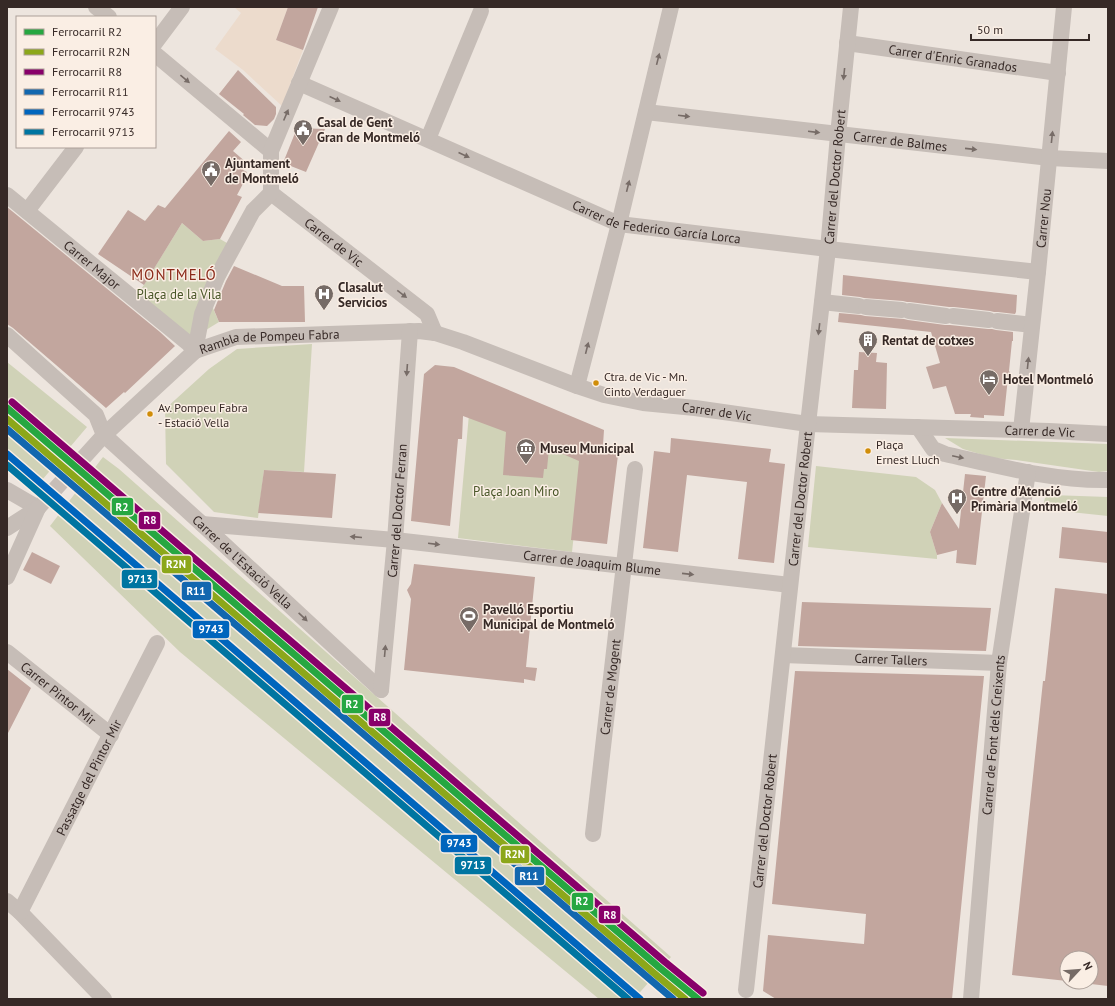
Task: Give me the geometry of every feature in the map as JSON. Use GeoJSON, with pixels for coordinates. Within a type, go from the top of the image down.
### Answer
{"type":"FeatureCollection","features":[{"type":"Feature","properties":{"kind":"street"},"geometry":{"type":"LineString","coordinates":[[96,7],[108,16]]}},
{"type":"Feature","properties":{"kind":"street"},"geometry":{"type":"LineString","coordinates":[[156,42],[182,7]]}},
{"type":"Feature","properties":{"kind":"street"},"geometry":{"type":"LineString","coordinates":[[195,351],[202,314],[217,277],[253,211],[271,193],[271,151],[331,7]]}},
{"type":"Feature","properties":{"kind":"street"},"geometry":{"type":"LineString","coordinates":[[577,386],[619,224],[671,7]]}},
{"type":"Feature","properties":{"kind":"street","name":"Carrer del Doctor Robert"},"geometry":{"type":"LineString","coordinates":[[746,990],[828,249],[851,7]]}},
{"type":"Feature","properties":{"kind":"street","name":"Carrer Nou"},"geometry":{"type":"LineString","coordinates":[[1021,430],[1050,158],[1064,7]]}},
{"type":"Feature","properties":{"kind":"street"},"geometry":{"type":"LineString","coordinates":[[428,139],[481,11]]}},
{"type":"Feature","properties":{"kind":"street","name":"Carrer d'Enric Granados"},"geometry":{"type":"LineString","coordinates":[[847,43],[1058,73]]}},
{"type":"Feature","properties":{"kind":"street"},"geometry":{"type":"LineString","coordinates":[[156,55],[271,151]]}},
{"type":"Feature","properties":{"kind":"street","name":"Carrer de Federico García Lorca"},"geometry":{"type":"LineString","coordinates":[[299,83],[619,224],[1038,272]]}},
{"type":"Feature","properties":{"kind":"street","name":"Carrer de Balmes"},"geometry":{"type":"LineString","coordinates":[[646,112],[1050,158],[1108,161]]}},
{"type":"Feature","properties":{"kind":"street"},"geometry":{"type":"LineString","coordinates":[[27,211],[75,148]]}},
{"type":"Feature","properties":{"kind":"street","name":"Carrer de Vic"},"geometry":{"type":"LineString","coordinates":[[271,193],[427,314],[435,333],[604,395],[643,403],[695,408],[808,424],[1108,434]]}},
{"type":"Feature","properties":{"kind":"street","name":"Carrer Major"},"geometry":{"type":"LineString","coordinates":[[7,195],[188,343],[195,351]]}},
{"type":"Feature","properties":{"kind":"street"},"geometry":{"type":"LineString","coordinates":[[822,302],[1032,325]]}},
{"type":"Feature","properties":{"kind":"street","name":"Rambla de Pompeu Fabra"},"geometry":{"type":"LineString","coordinates":[[7,528],[38,508],[104,435],[195,351],[236,337],[410,331],[435,333]]}},
{"type":"Feature","properties":{"kind":"street","name":"Carrer del Doctor Ferran"},"geometry":{"type":"LineString","coordinates":[[381,690],[395,540],[410,331]]}},
{"type":"Feature","properties":{"kind":"street"},"geometry":{"type":"LineString","coordinates":[[7,335],[96,415],[104,435]]}},
{"type":"Feature","properties":{"kind":"street"},"geometry":{"type":"LineString","coordinates":[[918,427],[933,449],[945,454],[1028,472],[1085,480],[1108,480]]}},
{"type":"Feature","properties":{"kind":"street","name":"Carrer de l'Estació Vella"},"geometry":{"type":"LineString","coordinates":[[104,435],[381,690]]}},
{"type":"Feature","properties":{"kind":"street","name":"Carrer de Mogent"},"geometry":{"type":"LineString","coordinates":[[593,834],[635,469]]}},
{"type":"Feature","properties":{"kind":"street","name":"Carrer de Font dels Creixents"},"geometry":{"type":"LineString","coordinates":[[971,999],[999,663],[1028,472]]}},
{"type":"Feature","properties":{"kind":"street"},"geometry":{"type":"LineString","coordinates":[[7,490],[38,508],[7,577]]}},
{"type":"Feature","properties":{"kind":"street","name":"Carrer de Joaquim Blume"},"geometry":{"type":"LineString","coordinates":[[202,524],[395,540],[790,585]]}},
{"type":"Feature","properties":{"kind":"street"},"geometry":{"type":"LineString","coordinates":[[7,538],[13,545],[16,556]]}},
{"type":"Feature","properties":{"kind":"street","name":"Passatge del Pintor Mir"},"geometry":{"type":"LineString","coordinates":[[20,912],[157,643]]}},
{"type":"Feature","properties":{"kind":"street","name":"Carrer Pintor Mir"},"geometry":{"type":"LineString","coordinates":[[7,652],[111,735]]}},
{"type":"Feature","properties":{"kind":"street","name":"Carrer Tallers"},"geometry":{"type":"LineString","coordinates":[[783,655],[999,663]]}},
{"type":"Feature","properties":{"kind":"street"},"geometry":{"type":"LineString","coordinates":[[7,901],[20,912],[104,999]]}},
{"type":"Feature","properties":{"kind":"green space","name":"Plaça de la Vila"},"geometry":{"type":"Polygon","coordinates":[[[182,223],[203,241],[220,239],[239,250],[212,306],[219,322],[183,344],[134,301],[182,223]]]}},
{"type":"Feature","properties":{"kind":"green space"},"geometry":{"type":"Polygon","coordinates":[[[312,344],[304,472],[264,470],[258,518],[214,512],[166,464],[165,409],[209,369],[237,349],[312,344]]]}},
{"type":"Feature","properties":{"kind":"green space"},"geometry":{"type":"Polygon","coordinates":[[[7,362],[87,427],[37,486],[7,469],[7,362]]]}},
{"type":"Feature","properties":{"kind":"green space","name":"Plaça Joan Miro"},"geometry":{"type":"Polygon","coordinates":[[[469,414],[582,461],[572,552],[458,538],[469,414]]]}},
{"type":"Feature","properties":{"kind":"green space"},"geometry":{"type":"Polygon","coordinates":[[[945,438],[1108,444],[1108,471],[1099,472],[993,458],[963,449],[945,438]]]}},
{"type":"Feature","properties":{"kind":"green space"},"geometry":{"type":"Polygon","coordinates":[[[103,457],[119,469],[671,957],[634,999],[599,999],[180,652],[50,526],[103,457]]]}},
{"type":"Feature","properties":{"kind":"green space","name":"Plaça Ernest Lluch"},"geometry":{"type":"Polygon","coordinates":[[[816,466],[916,477],[935,490],[942,503],[930,532],[937,559],[808,547],[816,466]]]}},
{"type":"Feature","properties":{"kind":"green space"},"geometry":{"type":"Polygon","coordinates":[[[1051,495],[1108,497],[1108,516],[1042,509],[1045,498],[1051,495]]]}},
{"type":"Feature","properties":{"kind":"shaded area"},"geometry":{"type":"Polygon","coordinates":[[[234,7],[288,7],[276,40],[303,50],[282,106],[243,70],[215,49],[241,13],[234,7]]]}},
{"type":"Feature","properties":{"kind":"building"},"geometry":{"type":"Polygon","coordinates":[[[288,7],[318,7],[303,50],[276,40],[288,7]]]}},
{"type":"Feature","properties":{"kind":"building"},"geometry":{"type":"Polygon","coordinates":[[[238,70],[276,107],[274,119],[267,126],[255,125],[219,94],[238,70]]]}},
{"type":"Feature","properties":{"kind":"building","name":"Casal de Gent Gran de Montmeló"},"geometry":{"type":"Polygon","coordinates":[[[297,128],[325,129],[306,172],[283,163],[297,128]]]}},
{"type":"Feature","properties":{"kind":"building"},"geometry":{"type":"Polygon","coordinates":[[[229,131],[241,142],[233,151],[247,163],[243,170],[247,172],[242,178],[245,180],[237,195],[242,197],[220,239],[203,241],[182,223],[144,285],[98,254],[128,210],[145,221],[158,205],[165,208],[229,131]]]}},
{"type":"Feature","properties":{"kind":"building"},"geometry":{"type":"Polygon","coordinates":[[[7,207],[160,332],[175,346],[125,393],[124,392],[106,408],[7,324],[7,207]]]}},
{"type":"Feature","properties":{"kind":"building"},"geometry":{"type":"Polygon","coordinates":[[[234,266],[282,286],[304,286],[305,322],[219,322],[214,310],[234,266]]]}},
{"type":"Feature","properties":{"kind":"building"},"geometry":{"type":"Polygon","coordinates":[[[843,275],[1017,295],[1016,312],[1015,314],[994,312],[842,295],[843,275]]]}},
{"type":"Feature","properties":{"kind":"building"},"geometry":{"type":"Polygon","coordinates":[[[839,313],[1013,332],[1009,371],[1011,374],[1008,377],[1004,416],[984,415],[984,418],[970,417],[971,414],[955,414],[946,386],[933,389],[926,367],[940,363],[931,332],[838,322],[839,313]]]}},
{"type":"Feature","properties":{"kind":"building"},"geometry":{"type":"Polygon","coordinates":[[[859,352],[877,353],[876,362],[887,363],[886,409],[852,408],[854,370],[858,370],[859,352]]]}},
{"type":"Feature","properties":{"kind":"building"},"geometry":{"type":"Polygon","coordinates":[[[435,365],[454,367],[604,430],[603,445],[619,447],[607,544],[571,540],[579,461],[549,448],[547,469],[544,469],[543,478],[503,475],[506,432],[463,416],[462,439],[458,439],[450,526],[411,521],[424,374],[435,365]]]}},
{"type":"Feature","properties":{"kind":"building"},"geometry":{"type":"Polygon","coordinates":[[[671,438],[771,449],[769,462],[785,464],[774,563],[738,559],[747,482],[687,475],[678,552],[643,548],[654,451],[670,453],[671,438]]]}},
{"type":"Feature","properties":{"kind":"building"},"geometry":{"type":"Polygon","coordinates":[[[264,470],[336,474],[332,518],[258,513],[264,470]]]}},
{"type":"Feature","properties":{"kind":"building"},"geometry":{"type":"Polygon","coordinates":[[[965,474],[986,476],[976,565],[956,563],[957,550],[937,555],[930,532],[942,503],[959,529],[965,474]]]}},
{"type":"Feature","properties":{"kind":"building"},"geometry":{"type":"Polygon","coordinates":[[[1062,527],[1108,532],[1108,563],[1059,558],[1062,527]]]}},
{"type":"Feature","properties":{"kind":"building"},"geometry":{"type":"Polygon","coordinates":[[[32,552],[60,566],[51,584],[23,570],[32,552]]]}},
{"type":"Feature","properties":{"kind":"building","name":"Pavelló Esportiu Municipal de Montmeló"},"geometry":{"type":"Polygon","coordinates":[[[414,564],[535,577],[526,667],[537,668],[535,681],[524,679],[524,683],[404,670],[411,599],[407,590],[411,584],[414,564]]]}},
{"type":"Feature","properties":{"kind":"building"},"geometry":{"type":"Polygon","coordinates":[[[1055,588],[1108,594],[1108,986],[1099,985],[1099,950],[1059,950],[1059,980],[1012,975],[1043,681],[1045,681],[1055,588]]]}},
{"type":"Feature","properties":{"kind":"building"},"geometry":{"type":"Polygon","coordinates":[[[802,602],[991,608],[986,651],[798,646],[802,602]]]}},
{"type":"Feature","properties":{"kind":"building"},"geometry":{"type":"Polygon","coordinates":[[[7,669],[31,688],[7,735],[7,669]]]}},
{"type":"Feature","properties":{"kind":"building"},"geometry":{"type":"Polygon","coordinates":[[[795,671],[984,676],[952,999],[776,999],[763,991],[768,935],[864,944],[866,914],[772,904],[795,671]]]}},
{"type":"Feature","properties":{"kind":"rail line","name":"R8"},"geometry":{"type":"LineString","coordinates":[[12,402],[703,993]]}},
{"type":"Feature","properties":{"kind":"rail line","name":"R2"},"geometry":{"type":"LineString","coordinates":[[7,408],[698,999]]}},
{"type":"Feature","properties":{"kind":"rail line","name":"R2N"},"geometry":{"type":"LineString","coordinates":[[7,419],[685,999]]}},
{"type":"Feature","properties":{"kind":"rail line","name":"R11"},"geometry":{"type":"LineString","coordinates":[[7,429],[673,999]]}},
{"type":"Feature","properties":{"kind":"rail line","name":"9743"},"geometry":{"type":"LineString","coordinates":[[7,454],[640,999]]}},
{"type":"Feature","properties":{"kind":"rail line","name":"9713"},"geometry":{"type":"LineString","coordinates":[[7,465],[628,999]]}},
{"type":"Feature","properties":{"kind":"place","name":"Casal de Gent Gran de Montmeló"},"geometry":{"type":"Point","coordinates":[303,146]}},
{"type":"Feature","properties":{"kind":"place","name":"Ajuntament de Montmeló"},"geometry":{"type":"Point","coordinates":[211,187]}},
{"type":"Feature","properties":{"kind":"place","name":"Clasalut Servicios"},"geometry":{"type":"Point","coordinates":[324,311]}},
{"type":"Feature","properties":{"kind":"place","name":"Rentat de cotxes"},"geometry":{"type":"Point","coordinates":[868,357]}},
{"type":"Feature","properties":{"kind":"place","name":"Ctra. de Vic - Mn. Cinto Verdaguer"},"geometry":{"type":"Point","coordinates":[596,383]}},
{"type":"Feature","properties":{"kind":"place","name":"Hotel Montmeló"},"geometry":{"type":"Point","coordinates":[989,396]}},
{"type":"Feature","properties":{"kind":"place","name":"Av. Pompeu Fabra - Estació Vella"},"geometry":{"type":"Point","coordinates":[150,414]}},
{"type":"Feature","properties":{"kind":"place","name":"Plaça Ernest Lluch"},"geometry":{"type":"Point","coordinates":[868,451]}},
{"type":"Feature","properties":{"kind":"place","name":"Museu Municipal"},"geometry":{"type":"Point","coordinates":[526,465]}},
{"type":"Feature","properties":{"kind":"place","name":"Centre d'Atenció Primària Montmeló"},"geometry":{"type":"Point","coordinates":[957,515]}},
{"type":"Feature","properties":{"kind":"place","name":"Pavelló Esportiu Municipal de Montmeló"},"geometry":{"type":"Point","coordinates":[469,633]}},
{"type":"Feature","properties":{"kind":"district","name":"MONTMELÓ"},"geometry":{"type":"Point","coordinates":[174,274]}}]}
